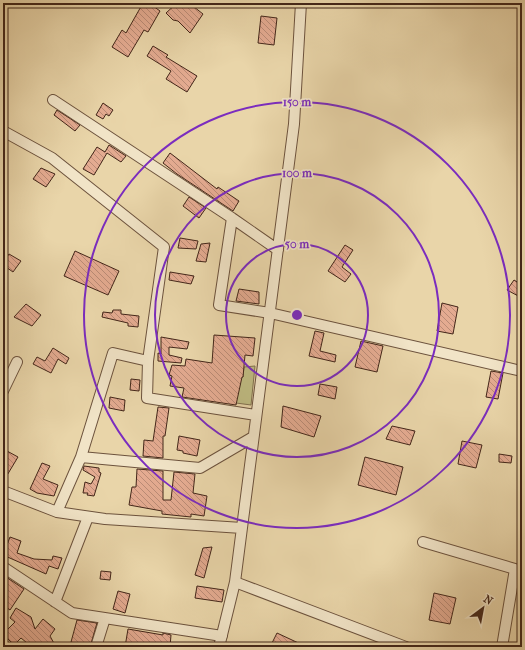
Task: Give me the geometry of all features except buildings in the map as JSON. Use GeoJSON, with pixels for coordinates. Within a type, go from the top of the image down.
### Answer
{"type":"FeatureCollection","features":[{"type":"Feature","properties":{"kind":"street"},"geometry":{"type":"LineString","coordinates":[[219,647],[234,582],[270,313],[294,124],[301,3]]}},
{"type":"Feature","properties":{"kind":"street"},"geometry":{"type":"LineString","coordinates":[[53,100],[278,250]]}},
{"type":"Feature","properties":{"kind":"street"},"geometry":{"type":"LineString","coordinates":[[3,131],[52,158],[164,247],[148,361],[147,398],[256,415]]}},
{"type":"Feature","properties":{"kind":"street"},"geometry":{"type":"LineString","coordinates":[[232,218],[219,306],[270,313],[522,370]]}},
{"type":"Feature","properties":{"kind":"street"},"geometry":{"type":"LineString","coordinates":[[57,512],[81,457],[113,353],[148,361]]}},
{"type":"Feature","properties":{"kind":"street"},"geometry":{"type":"LineString","coordinates":[[3,391],[17,362]]}},
{"type":"Feature","properties":{"kind":"street"},"geometry":{"type":"LineString","coordinates":[[81,457],[200,468],[254,437]]}},
{"type":"Feature","properties":{"kind":"street"},"geometry":{"type":"LineString","coordinates":[[3,491],[57,512],[88,517],[242,528]]}},
{"type":"Feature","properties":{"kind":"street"},"geometry":{"type":"LineString","coordinates":[[55,602],[88,517]]}},
{"type":"Feature","properties":{"kind":"street"},"geometry":{"type":"LineString","coordinates":[[423,542],[515,569],[502,647]]}},
{"type":"Feature","properties":{"kind":"street"},"geometry":{"type":"LineString","coordinates":[[3,567],[72,614],[222,636]]}},
{"type":"Feature","properties":{"kind":"street"},"geometry":{"type":"LineString","coordinates":[[234,582],[406,647]]}},
{"type":"Feature","properties":{"kind":"street"},"geometry":{"type":"LineString","coordinates":[[96,647],[105,618]]}},
{"type":"Feature","properties":{"kind":"shaded area"},"geometry":{"type":"Polygon","coordinates":[[[255,366],[251,405],[236,403],[195,372],[243,377],[244,367],[255,366]]]}}]}
